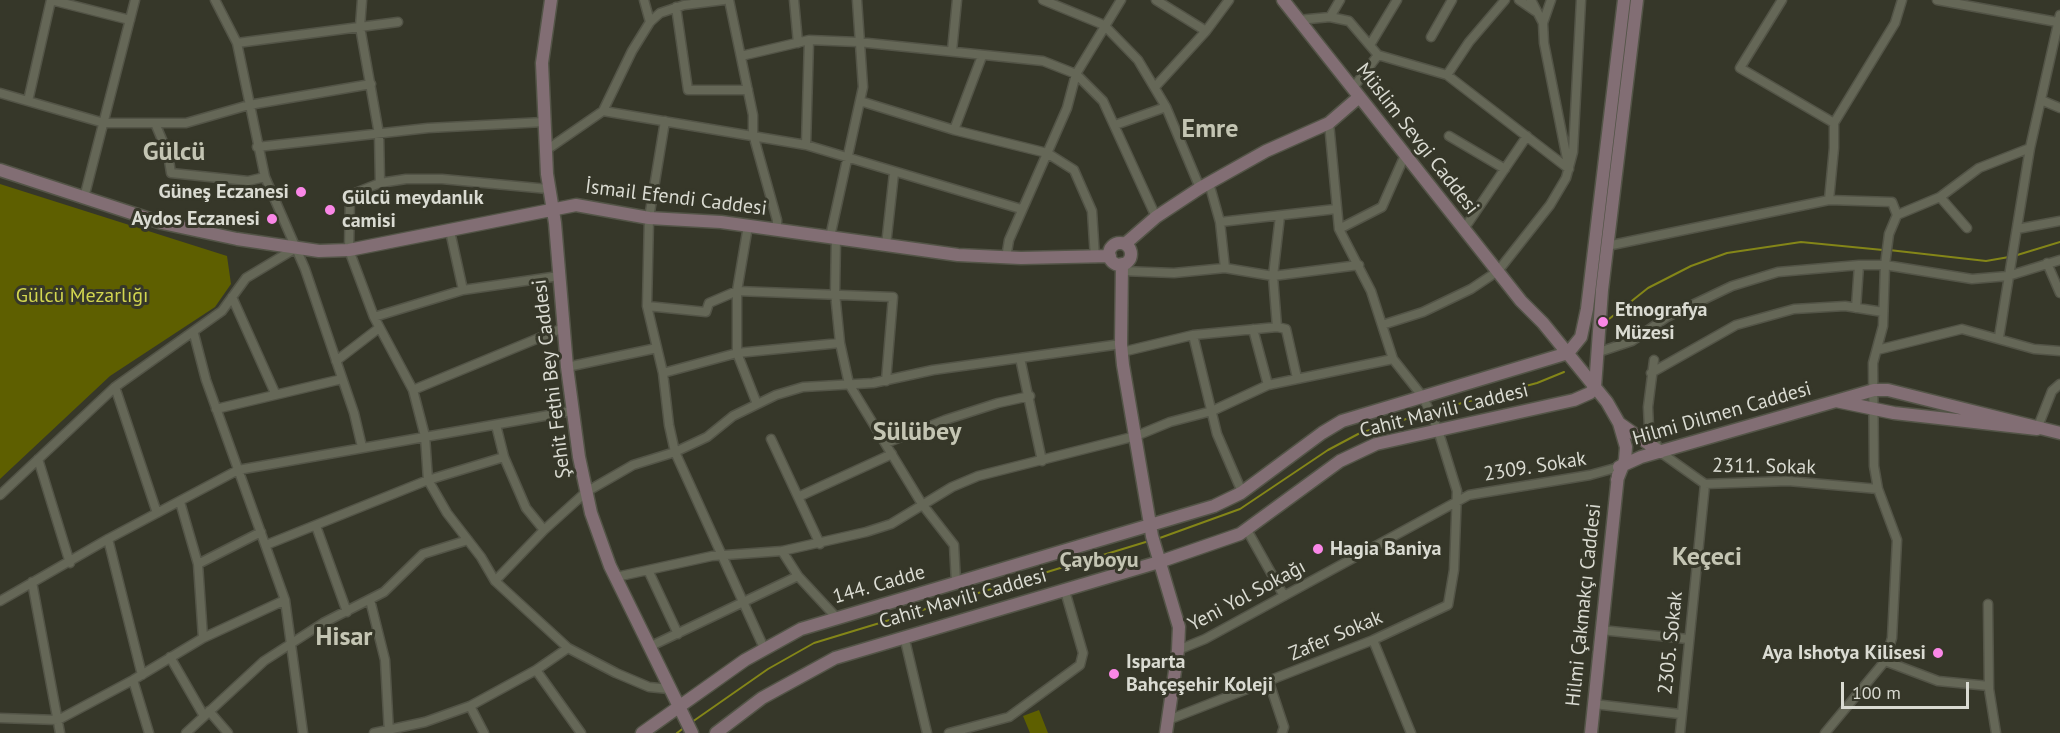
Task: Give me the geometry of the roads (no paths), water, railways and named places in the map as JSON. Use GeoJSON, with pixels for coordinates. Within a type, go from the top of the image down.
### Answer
{"type":"FeatureCollection","features":[{"type":"Feature","properties":{"kind":"street"},"geometry":{"type":"LineString","coordinates":[[28,101],[51,0],[130,20]]}},
{"type":"Feature","properties":{"kind":"street"},"geometry":{"type":"LineString","coordinates":[[84,198],[135,0]]}},
{"type":"Feature","properties":{"kind":"street"},"geometry":{"type":"LineString","coordinates":[[214,0],[237,43],[265,177],[305,268],[362,447]]}},
{"type":"Feature","properties":{"kind":"street"},"geometry":{"type":"LineString","coordinates":[[362,0],[360,27],[379,134],[380,183]]}},
{"type":"Feature","properties":{"kind":"street","name":"Şehit Fethi Bey Caddesi"},"geometry":{"type":"LineString","coordinates":[[551,0],[542,63],[545,151],[572,411],[586,492],[594,521],[616,577],[692,733]]}},
{"type":"Feature","properties":{"kind":"street"},"geometry":{"type":"LineString","coordinates":[[644,0],[650,22]]}},
{"type":"Feature","properties":{"kind":"street"},"geometry":{"type":"LineString","coordinates":[[545,151],[603,111],[632,51],[650,22],[660,13],[676,7],[724,0]]}},
{"type":"Feature","properties":{"kind":"street"},"geometry":{"type":"LineString","coordinates":[[729,0],[748,90],[753,134],[777,220],[777,229]]}},
{"type":"Feature","properties":{"kind":"street"},"geometry":{"type":"LineString","coordinates":[[795,0],[798,43]]}},
{"type":"Feature","properties":{"kind":"street"},"geometry":{"type":"LineString","coordinates":[[857,0],[858,42],[863,87],[846,155],[833,238],[840,343],[849,384],[871,423],[886,443],[922,504],[954,545],[956,582]]}},
{"type":"Feature","properties":{"kind":"street"},"geometry":{"type":"LineString","coordinates":[[952,51],[957,0]]}},
{"type":"Feature","properties":{"kind":"street"},"geometry":{"type":"LineString","coordinates":[[1043,0],[1104,26],[1138,60],[1166,107],[1205,185],[1220,222],[1225,268]]}},
{"type":"Feature","properties":{"kind":"street"},"geometry":{"type":"LineString","coordinates":[[1006,258],[1009,240],[1021,209],[1067,108],[1076,74],[1121,0]]}},
{"type":"Feature","properties":{"kind":"street"},"geometry":{"type":"LineString","coordinates":[[1156,0],[1206,31]]}},
{"type":"Feature","properties":{"kind":"street"},"geometry":{"type":"LineString","coordinates":[[1155,87],[1206,31],[1229,0]]}},
{"type":"Feature","properties":{"kind":"street","name":"Müslim Sevgi Caddesi"},"geometry":{"type":"LineString","coordinates":[[1283,0],[1619,423],[1626,447],[1617,480]]}},
{"type":"Feature","properties":{"kind":"street"},"geometry":{"type":"LineString","coordinates":[[1330,17],[1340,0]]}},
{"type":"Feature","properties":{"kind":"street"},"geometry":{"type":"LineString","coordinates":[[1370,45],[1397,0]]}},
{"type":"Feature","properties":{"kind":"street"},"geometry":{"type":"LineString","coordinates":[[1431,37],[1452,0]]}},
{"type":"Feature","properties":{"kind":"street"},"geometry":{"type":"LineString","coordinates":[[1447,75],[1469,42],[1505,0]]}},
{"type":"Feature","properties":{"kind":"street"},"geometry":{"type":"LineString","coordinates":[[1520,0],[1538,13]]}},
{"type":"Feature","properties":{"kind":"street"},"geometry":{"type":"LineString","coordinates":[[1531,0],[1543,23]]}},
{"type":"Feature","properties":{"kind":"street"},"geometry":{"type":"LineString","coordinates":[[1551,0],[1543,23],[1544,43],[1569,168]]}},
{"type":"Feature","properties":{"kind":"street"},"geometry":{"type":"LineString","coordinates":[[1383,325],[1423,312],[1471,289],[1498,272],[1550,205],[1566,178],[1573,152],[1578,22],[1581,0]]}},
{"type":"Feature","properties":{"kind":"street"},"geometry":{"type":"LineString","coordinates":[[1564,355],[1581,337],[1587,309],[1624,0]]}},
{"type":"Feature","properties":{"kind":"street"},"geometry":{"type":"LineString","coordinates":[[1592,390],[1599,352],[1607,246],[1637,0]]}},
{"type":"Feature","properties":{"kind":"street"},"geometry":{"type":"LineString","coordinates":[[1782,0],[1740,68],[1834,123]]}},
{"type":"Feature","properties":{"kind":"street"},"geometry":{"type":"LineString","coordinates":[[1829,200],[1834,123],[1895,23],[1902,0]]}},
{"type":"Feature","properties":{"kind":"street"},"geometry":{"type":"LineString","coordinates":[[1937,0],[2058,18],[2030,148],[1999,337]]}},
{"type":"Feature","properties":{"kind":"street"},"geometry":{"type":"LineString","coordinates":[[676,7],[688,90],[748,90]]}},
{"type":"Feature","properties":{"kind":"street"},"geometry":{"type":"LineString","coordinates":[[1299,20],[1330,17],[1349,21],[1378,56],[1447,75],[1569,168]]}},
{"type":"Feature","properties":{"kind":"street"},"geometry":{"type":"LineString","coordinates":[[237,43],[398,22]]}},
{"type":"Feature","properties":{"kind":"street"},"geometry":{"type":"LineString","coordinates":[[741,56],[808,40],[858,42],[1043,61],[1076,74],[1103,101],[1156,217]]}},
{"type":"Feature","properties":{"kind":"street"},"geometry":{"type":"LineString","coordinates":[[806,145],[808,40]]}},
{"type":"Feature","properties":{"kind":"street"},"geometry":{"type":"LineString","coordinates":[[954,130],[982,56]]}},
{"type":"Feature","properties":{"kind":"street"},"geometry":{"type":"LineString","coordinates":[[1359,265],[1273,276],[1225,268],[1174,273],[1123,268],[1114,262],[1110,256],[1110,250],[1115,244],[1125,244],[1156,217],[1205,185],[1266,151],[1329,123],[1356,93],[1378,56]]}},
{"type":"Feature","properties":{"kind":"street"},"geometry":{"type":"LineString","coordinates":[[0,93],[104,123],[186,123],[249,105],[370,84]]}},
{"type":"Feature","properties":{"kind":"street"},"geometry":{"type":"LineString","coordinates":[[2041,100],[2060,108]]}},
{"type":"Feature","properties":{"kind":"street"},"geometry":{"type":"LineString","coordinates":[[860,101],[954,130],[1047,153],[1074,170],[1083,185],[1092,211],[1095,258]]}},
{"type":"Feature","properties":{"kind":"street"},"geometry":{"type":"LineString","coordinates":[[1115,125],[1166,107]]}},
{"type":"Feature","properties":{"kind":"street"},"geometry":{"type":"LineString","coordinates":[[603,111],[753,134],[806,145],[846,155],[894,172],[1021,209]]}},
{"type":"Feature","properties":{"kind":"street"},"geometry":{"type":"LineString","coordinates":[[665,121],[649,218],[647,306],[663,373],[675,452],[764,648]]}},
{"type":"Feature","properties":{"kind":"street"},"geometry":{"type":"LineString","coordinates":[[257,147],[428,128],[544,122]]}},
{"type":"Feature","properties":{"kind":"street"},"geometry":{"type":"LineString","coordinates":[[155,123],[168,154],[171,173],[248,181],[265,177]]}},
{"type":"Feature","properties":{"kind":"street"},"geometry":{"type":"LineString","coordinates":[[1329,123],[1339,228],[1359,265],[1383,325],[1393,359],[1424,399],[1436,425],[1457,491],[1457,501]]}},
{"type":"Feature","properties":{"kind":"street"},"geometry":{"type":"LineString","coordinates":[[1449,136],[1505,169]]}},
{"type":"Feature","properties":{"kind":"street"},"geometry":{"type":"LineString","coordinates":[[1464,229],[1527,136]]}},
{"type":"Feature","properties":{"kind":"street"},"geometry":{"type":"LineString","coordinates":[[1897,215],[1940,197],[1978,168],[2030,148]]}},
{"type":"Feature","properties":{"kind":"street"},"geometry":{"type":"LineString","coordinates":[[1339,228],[1382,207],[1405,155]]}},
{"type":"Feature","properties":{"kind":"street","name":"İsmail Efendi Caddesi"},"geometry":{"type":"LineString","coordinates":[[0,170],[194,231],[319,251],[349,250],[552,209],[583,206],[649,218],[748,225],[886,245],[1006,258],[1110,256]]}},
{"type":"Feature","properties":{"kind":"street"},"geometry":{"type":"LineString","coordinates":[[886,245],[894,172]]}},
{"type":"Feature","properties":{"kind":"street"},"geometry":{"type":"LineString","coordinates":[[548,189],[442,179],[406,179],[380,183],[350,195],[349,250],[374,317],[412,390],[425,436],[428,480],[447,513],[495,581],[568,648],[649,687],[669,688]]}},
{"type":"Feature","properties":{"kind":"street"},"geometry":{"type":"LineString","coordinates":[[1940,197],[1967,228]]}},
{"type":"Feature","properties":{"kind":"street"},"geometry":{"type":"LineString","coordinates":[[1607,246],[1829,200],[1892,202],[1897,215],[1889,234],[1885,265],[1883,326],[1873,363],[1873,459],[1878,489],[1895,532],[1897,544],[1892,638],[1885,661],[1825,733]]}},
{"type":"Feature","properties":{"kind":"street"},"geometry":{"type":"LineString","coordinates":[[1220,222],[1336,209]]}},
{"type":"Feature","properties":{"kind":"street"},"geometry":{"type":"LineString","coordinates":[[1276,327],[1273,276],[1280,216]]}},
{"type":"Feature","properties":{"kind":"street"},"geometry":{"type":"LineString","coordinates":[[2017,229],[2060,221]]}},
{"type":"Feature","properties":{"kind":"street"},"geometry":{"type":"LineString","coordinates":[[748,225],[737,291],[737,353],[757,404]]}},
{"type":"Feature","properties":{"kind":"street"},"geometry":{"type":"LineString","coordinates":[[450,231],[463,290]]}},
{"type":"Feature","properties":{"kind":"street"},"geometry":{"type":"LineString","coordinates":[[1125,244],[1130,249],[1131,256],[1123,268],[1121,348],[1151,531],[1177,618],[1179,650],[1166,733]]}},
{"type":"Feature","properties":{"kind":"street"},"geometry":{"type":"LineString","coordinates":[[0,495],[115,387],[194,334],[222,311],[246,278],[296,248]]}},
{"type":"Feature","properties":{"kind":"street"},"geometry":{"type":"LineString","coordinates":[[1599,352],[1632,341],[1667,317],[1732,286],[1778,272],[1885,265],[1972,279],[2008,276],[2060,260]]}},
{"type":"Feature","properties":{"kind":"street"},"geometry":{"type":"LineString","coordinates":[[2047,263],[2060,293]]}},
{"type":"Feature","properties":{"kind":"street"},"geometry":{"type":"LineString","coordinates":[[1856,308],[1859,265]]}},
{"type":"Feature","properties":{"kind":"street"},"geometry":{"type":"LineString","coordinates":[[374,317],[463,290],[559,276]]}},
{"type":"Feature","properties":{"kind":"street"},"geometry":{"type":"LineString","coordinates":[[647,306],[705,312],[709,303],[737,291],[893,297],[886,381]]}},
{"type":"Feature","properties":{"kind":"street"},"geometry":{"type":"LineString","coordinates":[[232,297],[275,393]]}},
{"type":"Feature","properties":{"kind":"street"},"geometry":{"type":"LineString","coordinates":[[1651,374],[1736,325],[1794,309],[1856,308],[1883,312]]}},
{"type":"Feature","properties":{"kind":"street"},"geometry":{"type":"LineString","coordinates":[[495,581],[544,530],[586,492],[633,465],[675,452],[707,436],[733,416],[776,394],[803,387],[886,381],[933,370],[1020,358],[1121,348],[1193,335],[1276,327],[1286,329],[1297,378]]}},
{"type":"Feature","properties":{"kind":"street"},"geometry":{"type":"LineString","coordinates":[[336,361],[379,328]]}},
{"type":"Feature","properties":{"kind":"street"},"geometry":{"type":"LineString","coordinates":[[412,390],[563,328]]}},
{"type":"Feature","properties":{"kind":"street"},"geometry":{"type":"LineString","coordinates":[[1253,329],[1268,385]]}},
{"type":"Feature","properties":{"kind":"street"},"geometry":{"type":"LineString","coordinates":[[1877,350],[1962,329],[1999,337],[2034,349],[2060,351]]}},
{"type":"Feature","properties":{"kind":"street"},"geometry":{"type":"LineString","coordinates":[[194,334],[216,409],[285,600],[303,733]]}},
{"type":"Feature","properties":{"kind":"street"},"geometry":{"type":"LineString","coordinates":[[1193,335],[1217,434],[1242,492]]}},
{"type":"Feature","properties":{"kind":"street"},"geometry":{"type":"LineString","coordinates":[[663,373],[737,353],[840,343]]}},
{"type":"Feature","properties":{"kind":"street"},"geometry":{"type":"LineString","coordinates":[[567,367],[657,348]]}},
{"type":"Feature","properties":{"kind":"street","name":"144. Cadde"},"geometry":{"type":"LineString","coordinates":[[642,733],[680,712],[764,648],[801,629],[956,582],[1151,531],[1214,506],[1242,492],[1335,425],[1564,355]]}},
{"type":"Feature","properties":{"kind":"street"},"geometry":{"type":"LineString","coordinates":[[1020,358],[1030,396],[1042,461]]}},
{"type":"Feature","properties":{"kind":"street"},"geometry":{"type":"LineString","coordinates":[[616,577],[724,556],[782,551],[820,544],[891,524],[922,504],[978,476],[1136,436],[1170,422],[1212,411],[1268,385],[1393,359]]}},
{"type":"Feature","properties":{"kind":"street"},"geometry":{"type":"LineString","coordinates":[[1654,360],[1647,418],[1660,452]]}},
{"type":"Feature","properties":{"kind":"street"},"geometry":{"type":"LineString","coordinates":[[216,409],[275,393],[342,379]]}},
{"type":"Feature","properties":{"kind":"street"},"geometry":{"type":"LineString","coordinates":[[2037,429],[2052,391],[2060,384]]}},
{"type":"Feature","properties":{"kind":"street"},"geometry":{"type":"LineString","coordinates":[[115,387],[157,513]]}},
{"type":"Feature","properties":{"kind":"street","name":"Müslim Sevgi Caddesi"},"geometry":{"type":"LineString","coordinates":[[1592,390],[1612,426],[1618,443],[1621,465]]}},
{"type":"Feature","properties":{"kind":"street","name":"Cahit Mavili Caddesi"},"geometry":{"type":"LineString","coordinates":[[716,733],[762,698],[821,664],[904,636],[1065,591],[1247,530],[1351,454],[1376,444],[1436,425],[1574,400],[1592,390]]}},
{"type":"Feature","properties":{"kind":"street","name":"Hilmi Dilmen Caddesi"},"geometry":{"type":"LineString","coordinates":[[1621,465],[1874,390],[1898,392],[2037,429]]}},
{"type":"Feature","properties":{"kind":"street"},"geometry":{"type":"LineString","coordinates":[[886,443],[956,417],[1030,396]]}},
{"type":"Feature","properties":{"kind":"street","name":"Hilmi Dilmen Caddesi"},"geometry":{"type":"LineString","coordinates":[[1836,401],[1874,410],[2060,433]]}},
{"type":"Feature","properties":{"kind":"street"},"geometry":{"type":"LineString","coordinates":[[0,602],[108,539],[238,470],[572,411]]}},
{"type":"Feature","properties":{"kind":"street"},"geometry":{"type":"LineString","coordinates":[[1619,423],[1660,452]]}},
{"type":"Feature","properties":{"kind":"street"},"geometry":{"type":"LineString","coordinates":[[496,426],[504,457],[525,508],[544,530]]}},
{"type":"Feature","properties":{"kind":"street"},"geometry":{"type":"LineString","coordinates":[[771,439],[820,544]]}},
{"type":"Feature","properties":{"kind":"street","name":"2311. Sokak"},"geometry":{"type":"LineString","coordinates":[[1660,452],[1706,484],[1778,480],[1878,489]]}},
{"type":"Feature","properties":{"kind":"street"},"geometry":{"type":"LineString","coordinates":[[798,497],[892,454]]}},
{"type":"Feature","properties":{"kind":"street"},"geometry":{"type":"LineString","coordinates":[[266,545],[428,480],[504,457]]}},
{"type":"Feature","properties":{"kind":"street"},"geometry":{"type":"LineString","coordinates":[[38,459],[70,562]]}},
{"type":"Feature","properties":{"kind":"street","name":"2309. Sokak"},"geometry":{"type":"LineString","coordinates":[[1457,501],[1476,492],[1590,476],[1621,465]]}},
{"type":"Feature","properties":{"kind":"street","name":"Hilmi Çakmakçı Caddesi"},"geometry":{"type":"LineString","coordinates":[[1591,733],[1617,480]]}},
{"type":"Feature","properties":{"kind":"street","name":"2305. Sokak"},"geometry":{"type":"LineString","coordinates":[[1680,733],[1680,714],[1706,484]]}},
{"type":"Feature","properties":{"kind":"street","name":"Yeni Yol Sokağı"},"geometry":{"type":"LineString","coordinates":[[1179,650],[1205,639],[1457,501]]}},
{"type":"Feature","properties":{"kind":"street","name":"Zafer Sokak"},"geometry":{"type":"LineString","coordinates":[[1168,720],[1372,640],[1448,605],[1454,570],[1457,501]]}},
{"type":"Feature","properties":{"kind":"street"},"geometry":{"type":"LineString","coordinates":[[180,502],[198,564],[203,638]]}},
{"type":"Feature","properties":{"kind":"street"},"geometry":{"type":"LineString","coordinates":[[316,526],[347,612]]}},
{"type":"Feature","properties":{"kind":"street"},"geometry":{"type":"LineString","coordinates":[[1247,530],[1284,596]]}},
{"type":"Feature","properties":{"kind":"street"},"geometry":{"type":"LineString","coordinates":[[198,564],[261,532]]}},
{"type":"Feature","properties":{"kind":"street"},"geometry":{"type":"LineString","coordinates":[[108,539],[142,675]]}},
{"type":"Feature","properties":{"kind":"street"},"geometry":{"type":"LineString","coordinates":[[186,733],[264,661],[384,592],[423,554],[468,540]]}},
{"type":"Feature","properties":{"kind":"street"},"geometry":{"type":"LineString","coordinates":[[782,551],[798,576],[836,617]]}},
{"type":"Feature","properties":{"kind":"street"},"geometry":{"type":"LineString","coordinates":[[648,570],[678,634]]}},
{"type":"Feature","properties":{"kind":"street"},"geometry":{"type":"LineString","coordinates":[[649,647],[798,576]]}},
{"type":"Feature","properties":{"kind":"street"},"geometry":{"type":"LineString","coordinates":[[32,582],[60,733]]}},
{"type":"Feature","properties":{"kind":"street"},"geometry":{"type":"LineString","coordinates":[[949,733],[1009,717],[1080,664],[1083,653],[1065,591]]}},
{"type":"Feature","properties":{"kind":"street"},"geometry":{"type":"LineString","coordinates":[[0,718],[57,720],[142,675],[203,638],[285,600]]}},
{"type":"Feature","properties":{"kind":"street"},"geometry":{"type":"LineString","coordinates":[[370,600],[385,660],[389,732]]}},
{"type":"Feature","properties":{"kind":"street"},"geometry":{"type":"LineString","coordinates":[[1988,604],[1989,686],[1996,733]]}},
{"type":"Feature","properties":{"kind":"street"},"geometry":{"type":"LineString","coordinates":[[1601,630],[1688,639]]}},
{"type":"Feature","properties":{"kind":"street"},"geometry":{"type":"LineString","coordinates":[[904,636],[927,733]]}},
{"type":"Feature","properties":{"kind":"street"},"geometry":{"type":"LineString","coordinates":[[1372,640],[1411,733]]}},
{"type":"Feature","properties":{"kind":"street"},"geometry":{"type":"LineString","coordinates":[[374,733],[389,732],[425,722],[470,706],[536,670],[568,648]]}},
{"type":"Feature","properties":{"kind":"street"},"geometry":{"type":"LineString","coordinates":[[170,657],[206,714],[228,733]]}},
{"type":"Feature","properties":{"kind":"street"},"geometry":{"type":"LineString","coordinates":[[1885,661],[1938,681],[1989,686]]}},
{"type":"Feature","properties":{"kind":"street"},"geometry":{"type":"LineString","coordinates":[[536,670],[581,733]]}},
{"type":"Feature","properties":{"kind":"street"},"geometry":{"type":"LineString","coordinates":[[133,680],[149,733]]}},
{"type":"Feature","properties":{"kind":"street"},"geometry":{"type":"LineString","coordinates":[[1269,682],[1284,727],[1282,733]]}},
{"type":"Feature","properties":{"kind":"street"},"geometry":{"type":"LineString","coordinates":[[1594,704],[1680,714]]}},
{"type":"Feature","properties":{"kind":"street"},"geometry":{"type":"LineString","coordinates":[[470,706],[484,733]]}},
{"type":"Feature","properties":{"kind":"waterway"},"geometry":{"type":"LineString","coordinates":[[1604,323],[1648,288],[1691,266],[1727,253],[1801,242],[1883,250]]}},
{"type":"Feature","properties":{"kind":"waterway"},"geometry":{"type":"LineString","coordinates":[[2014,256],[2060,242]]}},
{"type":"Feature","properties":{"kind":"waterway"},"geometry":{"type":"LineString","coordinates":[[1889,250],[1986,261],[2009,257]]}},
{"type":"Feature","properties":{"kind":"waterway"},"geometry":{"type":"LineString","coordinates":[[1432,411],[1537,383],[1564,372]]}},
{"type":"Feature","properties":{"kind":"waterway"},"geometry":{"type":"LineString","coordinates":[[1157,539],[1240,509],[1328,450],[1360,433],[1426,413]]}},
{"type":"Feature","properties":{"kind":"waterway"},"geometry":{"type":"LineString","coordinates":[[692,722],[768,669],[814,643],[1149,541]]}},
{"type":"Feature","properties":{"kind":"waterway"},"geometry":{"type":"LineString","coordinates":[[677,733],[685,727]]}},
{"type":"Feature","properties":{"kind":"place","name":"Güneş Eczanesi"},"geometry":{"type":"Point","coordinates":[301,192]}},
{"type":"Feature","properties":{"kind":"place","name":"Gülcü meydanlık camisi"},"geometry":{"type":"Point","coordinates":[330,210]}},
{"type":"Feature","properties":{"kind":"place","name":"Aydos Eczanesi"},"geometry":{"type":"Point","coordinates":[272,219]}},
{"type":"Feature","properties":{"kind":"place","name":"Etnografya Müzesi"},"geometry":{"type":"Point","coordinates":[1603,322]}},
{"type":"Feature","properties":{"kind":"place","name":"Hagia Baniya"},"geometry":{"type":"Point","coordinates":[1318,549]}},
{"type":"Feature","properties":{"kind":"place","name":"Aya Ishotya Kilisesi"},"geometry":{"type":"Point","coordinates":[1938,653]}},
{"type":"Feature","properties":{"kind":"place","name":"Isparta Bahçeşehir Koleji"},"geometry":{"type":"Point","coordinates":[1114,674]}},
{"type":"Feature","properties":{"kind":"district","name":"Emre"},"geometry":{"type":"Point","coordinates":[1210,130]}},
{"type":"Feature","properties":{"kind":"district","name":"Gülcü"},"geometry":{"type":"Point","coordinates":[174,153]}},
{"type":"Feature","properties":{"kind":"district","name":"Sülübey"},"geometry":{"type":"Point","coordinates":[917,433]}},
{"type":"Feature","properties":{"kind":"district","name":"Keçeci"},"geometry":{"type":"Point","coordinates":[1707,558]}},
{"type":"Feature","properties":{"kind":"district","name":"Çayboyu"},"geometry":{"type":"Point","coordinates":[1099,561]}},
{"type":"Feature","properties":{"kind":"district","name":"Hisar"},"geometry":{"type":"Point","coordinates":[344,638]}},
{"type":"Feature","properties":{"kind":"park label","name":"Gülcü Mezarlığı"},"geometry":{"type":"Point","coordinates":[82,296]}}]}
